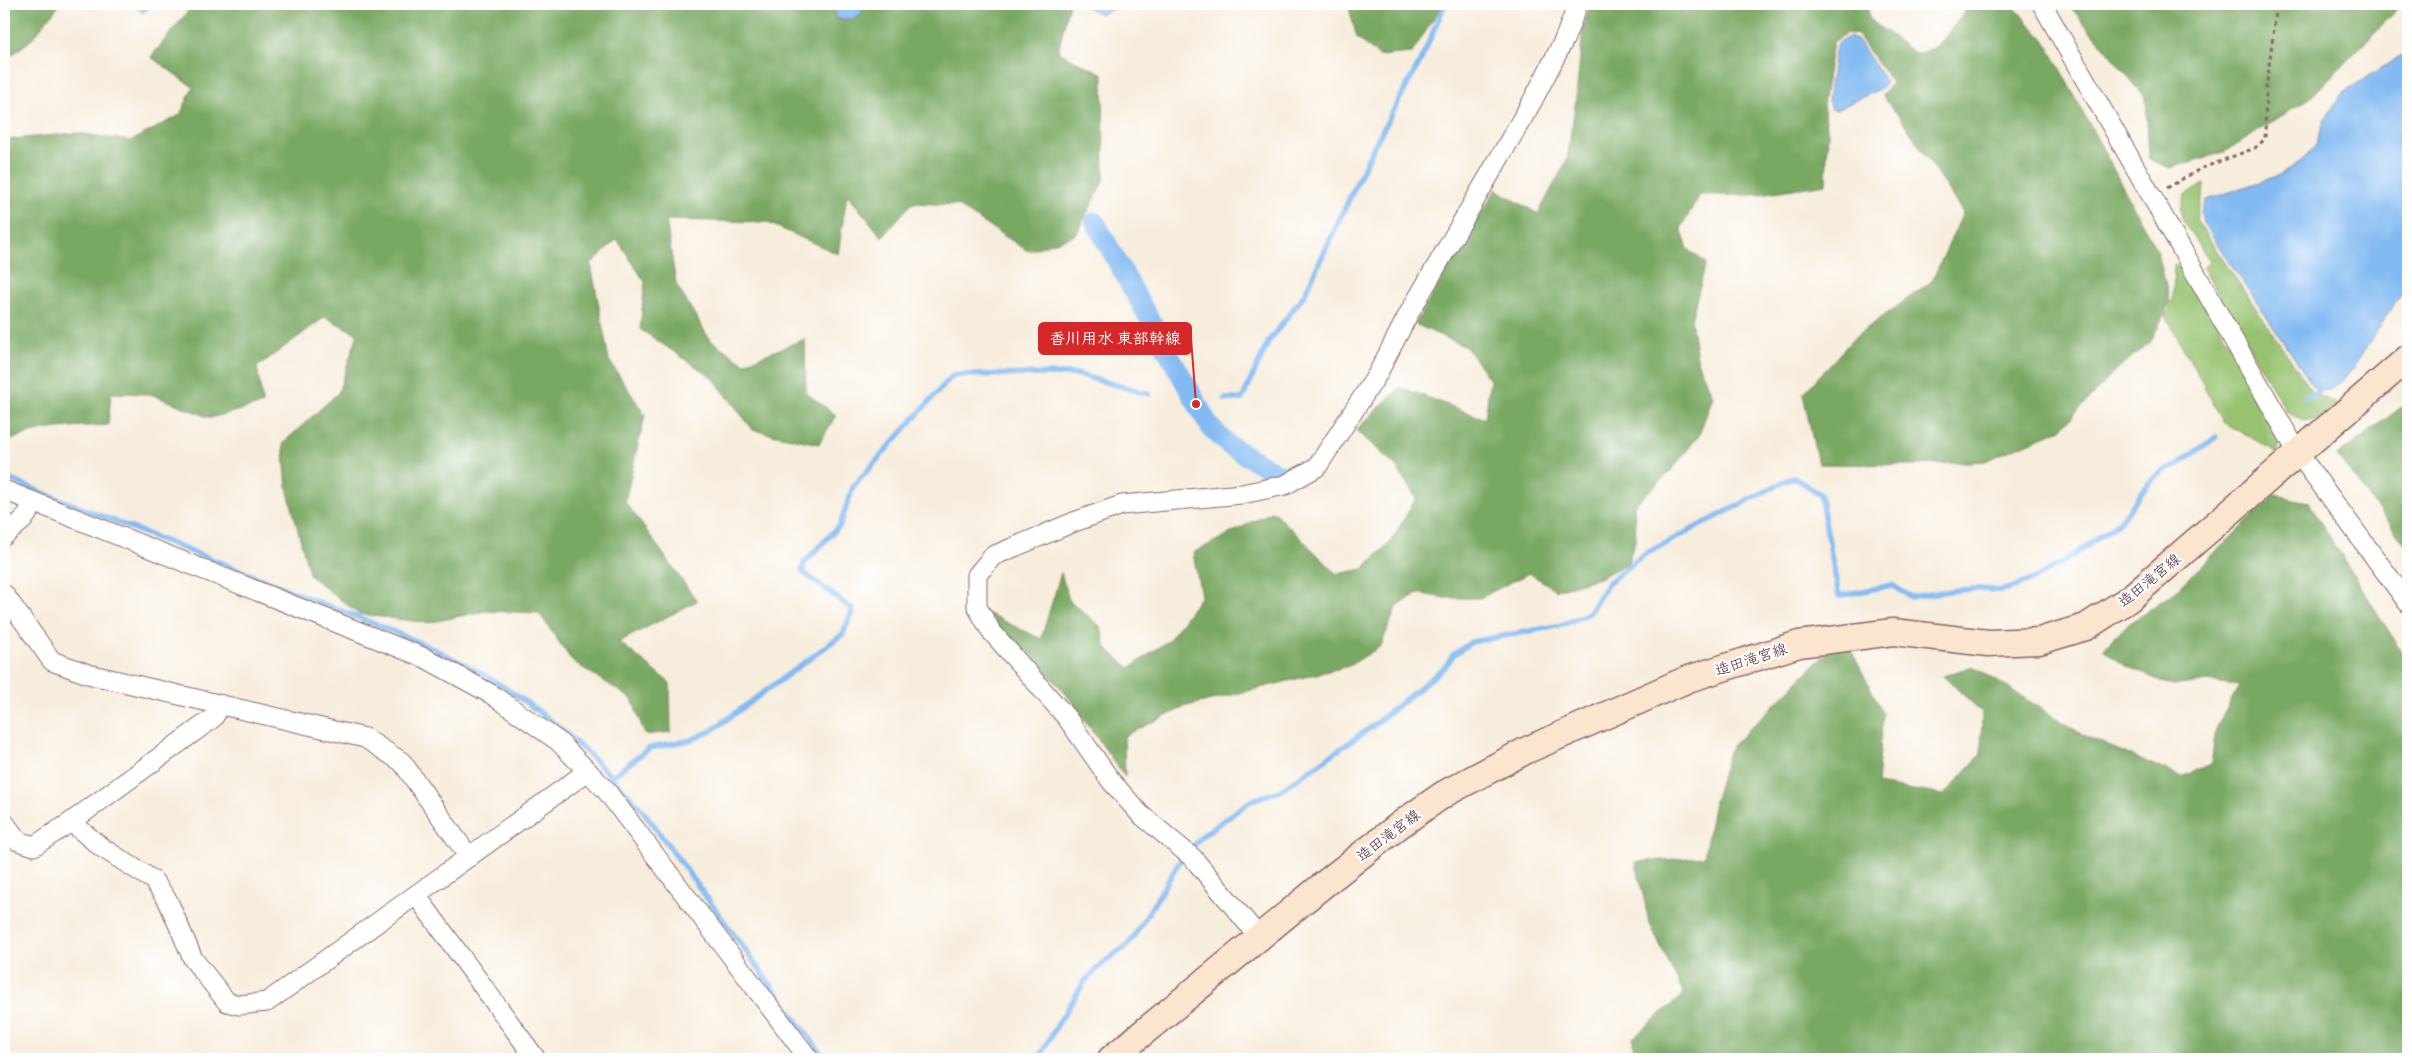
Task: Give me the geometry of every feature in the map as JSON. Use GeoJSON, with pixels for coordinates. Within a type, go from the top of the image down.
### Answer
{"type":"FeatureCollection","features":[{"type":"Feature","properties":{"kind":"main road","name":"造田滝宮線"},"geometry":{"type":"LineString","coordinates":[[1111,1059],[1401,824],[1444,794],[1527,750],[1688,679],[1799,644],[1844,636],[1893,632],[1988,643],[2039,641],[2086,627],[2129,598],[2408,358]]}},
{"type":"Feature","properties":{"kind":"street"},"geometry":{"type":"LineString","coordinates":[[1259,938],[1187,852],[1140,814],[1111,782],[1067,718],[991,632],[977,607],[977,575],[993,556],[1074,522],[1122,505],[1242,494],[1285,485],[1317,467],[1377,375],[1408,315],[1533,100],[1564,40],[1578,4]]}},
{"type":"Feature","properties":{"kind":"street"},"geometry":{"type":"LineString","coordinates":[[2042,4],[2153,195],[2298,453],[2408,603]]}},
{"type":"Feature","properties":{"kind":"street"},"geometry":{"type":"LineString","coordinates":[[4,490],[425,658],[491,694],[558,741],[606,789],[809,1059]]}},
{"type":"Feature","properties":{"kind":"street"},"geometry":{"type":"LineString","coordinates":[[4,536],[23,520],[35,503]]}},
{"type":"Feature","properties":{"kind":"street"},"geometry":{"type":"LineString","coordinates":[[4,594],[52,661],[88,674],[364,738],[402,762],[469,857]]}},
{"type":"Feature","properties":{"kind":"street"},"geometry":{"type":"LineString","coordinates":[[4,822],[18,841],[34,846],[71,822],[212,718],[221,705]]}},
{"type":"Feature","properties":{"kind":"street"},"geometry":{"type":"LineString","coordinates":[[71,822],[101,848],[153,880],[168,901],[193,959],[227,1002],[239,1005],[267,1002],[588,771]]}},
{"type":"Feature","properties":{"kind":"street"},"geometry":{"type":"LineString","coordinates":[[416,896],[536,1059]]}},
{"type":"Feature","properties":{"kind":"path"},"geometry":{"type":"LineString","coordinates":[[2153,195],[2200,169],[2255,148],[2265,139],[2266,89],[2276,4]]}},
{"type":"Feature","properties":{"kind":"green space"},"geometry":{"type":"Polygon","coordinates":[[[4,4],[60,4],[31,40],[4,61],[4,4]]]}},
{"type":"Feature","properties":{"kind":"green space"},"geometry":{"type":"Polygon","coordinates":[[[194,4],[1069,4],[1058,52],[1103,74],[1104,180],[1076,235],[1028,251],[956,205],[912,203],[882,237],[847,194],[838,254],[766,222],[666,220],[676,284],[710,340],[744,363],[805,339],[806,393],[836,415],[819,444],[753,430],[713,378],[640,329],[645,282],[617,239],[591,264],[609,360],[645,415],[625,501],[697,601],[619,642],[670,683],[671,732],[645,735],[632,699],[572,661],[539,613],[485,611],[427,623],[359,614],[310,576],[287,488],[283,443],[338,393],[358,334],[325,317],[257,367],[263,404],[210,418],[151,394],[111,393],[108,425],[54,428],[28,434],[4,444],[4,140],[76,133],[131,141],[180,115],[193,87],[151,57],[194,4]]]}},
{"type":"Feature","properties":{"kind":"green space"},"geometry":{"type":"Polygon","coordinates":[[[1354,4],[1443,4],[1412,53],[1379,56],[1357,38],[1349,8],[1354,4]]]}},
{"type":"Feature","properties":{"kind":"green space"},"geometry":{"type":"Polygon","coordinates":[[[1590,4],[1868,4],[1869,19],[1916,54],[1937,47],[1971,4],[2011,4],[2044,39],[2158,253],[2170,302],[2151,341],[2116,370],[2061,429],[1985,461],[1917,465],[1818,464],[1803,394],[1855,337],[1932,281],[1963,213],[1905,124],[1882,95],[1892,83],[1858,35],[1847,33],[1833,42],[1823,105],[1828,133],[1826,184],[1754,195],[1700,195],[1681,228],[1688,249],[1706,263],[1691,320],[1698,364],[1713,396],[1699,435],[1669,473],[1634,505],[1636,538],[1628,563],[1599,578],[1556,590],[1529,573],[1480,598],[1444,598],[1417,593],[1396,608],[1381,646],[1349,666],[1187,706],[1124,736],[1125,777],[1066,694],[1030,653],[1014,643],[987,613],[1041,639],[1061,573],[1069,600],[1101,627],[1106,648],[1130,668],[1169,640],[1201,596],[1193,553],[1273,511],[1337,574],[1363,569],[1392,540],[1416,498],[1395,465],[1356,430],[1400,387],[1485,419],[1490,380],[1466,347],[1415,324],[1496,189],[1538,214],[1567,160],[1575,107],[1583,29],[1590,4]]]}},
{"type":"Feature","properties":{"kind":"green space"},"geometry":{"type":"Polygon","coordinates":[[[2068,4],[2401,4],[2310,98],[2224,152],[2170,168],[2149,159],[2146,98],[2068,4]]]}},
{"type":"Feature","properties":{"kind":"green space"},"geometry":{"type":"Polygon","coordinates":[[[2204,184],[2196,220],[2314,394],[2341,405],[2327,415],[2310,421],[2287,412],[2203,268],[2210,261],[2182,220],[2181,210],[2185,195],[2204,184]]]}},
{"type":"Feature","properties":{"kind":"green space"},"geometry":{"type":"Polygon","coordinates":[[[2174,264],[2186,269],[2279,430],[2280,442],[2277,452],[2224,423],[2166,316],[2173,300],[2174,264]]]}},
{"type":"Feature","properties":{"kind":"green space"},"geometry":{"type":"Polygon","coordinates":[[[2408,402],[2408,548],[2337,456],[2408,402]]]}},
{"type":"Feature","properties":{"kind":"green space"},"geometry":{"type":"Polygon","coordinates":[[[2275,495],[2308,502],[2408,662],[2408,1059],[1634,1059],[1633,1038],[1684,994],[1649,922],[1636,862],[1704,857],[1714,802],[1730,748],[1844,636],[1883,713],[1877,784],[1944,795],[1981,754],[1982,712],[1943,676],[1973,666],[2083,735],[2181,777],[2211,764],[2216,729],[2239,686],[2208,681],[2172,686],[2124,665],[2103,649],[2126,626],[2173,593],[2275,495]]]}},
{"type":"Feature","properties":{"kind":"water"},"geometry":{"type":"Polygon","coordinates":[[[132,4],[153,4],[143,13],[132,4]]]}},
{"type":"Feature","properties":{"kind":"water"},"geometry":{"type":"Polygon","coordinates":[[[835,4],[863,4],[862,15],[851,19],[836,19],[835,4]]]}},
{"type":"Feature","properties":{"kind":"water"},"geometry":{"type":"Polygon","coordinates":[[[1080,4],[1179,4],[1180,6],[1121,6],[1100,14],[1080,4]]]}},
{"type":"Feature","properties":{"kind":"water"},"geometry":{"type":"Polygon","coordinates":[[[1849,37],[1859,41],[1886,82],[1882,88],[1836,110],[1831,109],[1828,101],[1836,46],[1839,42],[1849,37]]]}},
{"type":"Feature","properties":{"kind":"water"},"geometry":{"type":"Polygon","coordinates":[[[2408,51],[2408,284],[2354,366],[2340,383],[2327,390],[2316,390],[2203,223],[2201,212],[2206,200],[2280,175],[2301,161],[2316,145],[2324,121],[2341,94],[2408,51]]]}},
{"type":"Feature","properties":{"kind":"waterway"},"geometry":{"type":"LineString","coordinates":[[1225,399],[1242,399],[1269,341],[1304,295],[1374,146],[1422,58],[1445,4]]}},
{"type":"Feature","properties":{"kind":"waterway"},"geometry":{"type":"LineString","coordinates":[[1095,222],[1210,427],[1230,446],[1280,475]]}},
{"type":"Feature","properties":{"kind":"waterway"},"geometry":{"type":"LineString","coordinates":[[612,776],[650,748],[691,740],[711,731],[843,634],[853,610],[802,571],[804,563],[840,525],[853,487],[953,375],[1076,374],[1149,394]]}},
{"type":"Feature","properties":{"kind":"waterway"},"geometry":{"type":"LineString","coordinates":[[2306,397],[2317,393],[2321,383]]}},
{"type":"Feature","properties":{"kind":"waterway"},"geometry":{"type":"LineString","coordinates":[[1038,1059],[1085,981],[1103,963],[1129,944],[1180,861],[1203,835],[1252,800],[1280,791],[1370,728],[1445,667],[1453,655],[1471,642],[1562,625],[1589,613],[1608,583],[1643,555],[1793,477],[1820,494],[1839,596],[1892,585],[1911,597],[1957,590],[2002,590],[2015,587],[2045,573],[2077,553],[2115,525],[2156,477],[2174,467],[2216,437]]}},
{"type":"Feature","properties":{"kind":"waterway"},"geometry":{"type":"LineString","coordinates":[[4,477],[423,644],[474,669],[540,712],[587,753],[644,812],[825,1059]]}},
{"type":"Feature","properties":{"kind":"place","name":"香川用水 東部幹線"},"geometry":{"type":"Point","coordinates":[1196,404]}}]}
